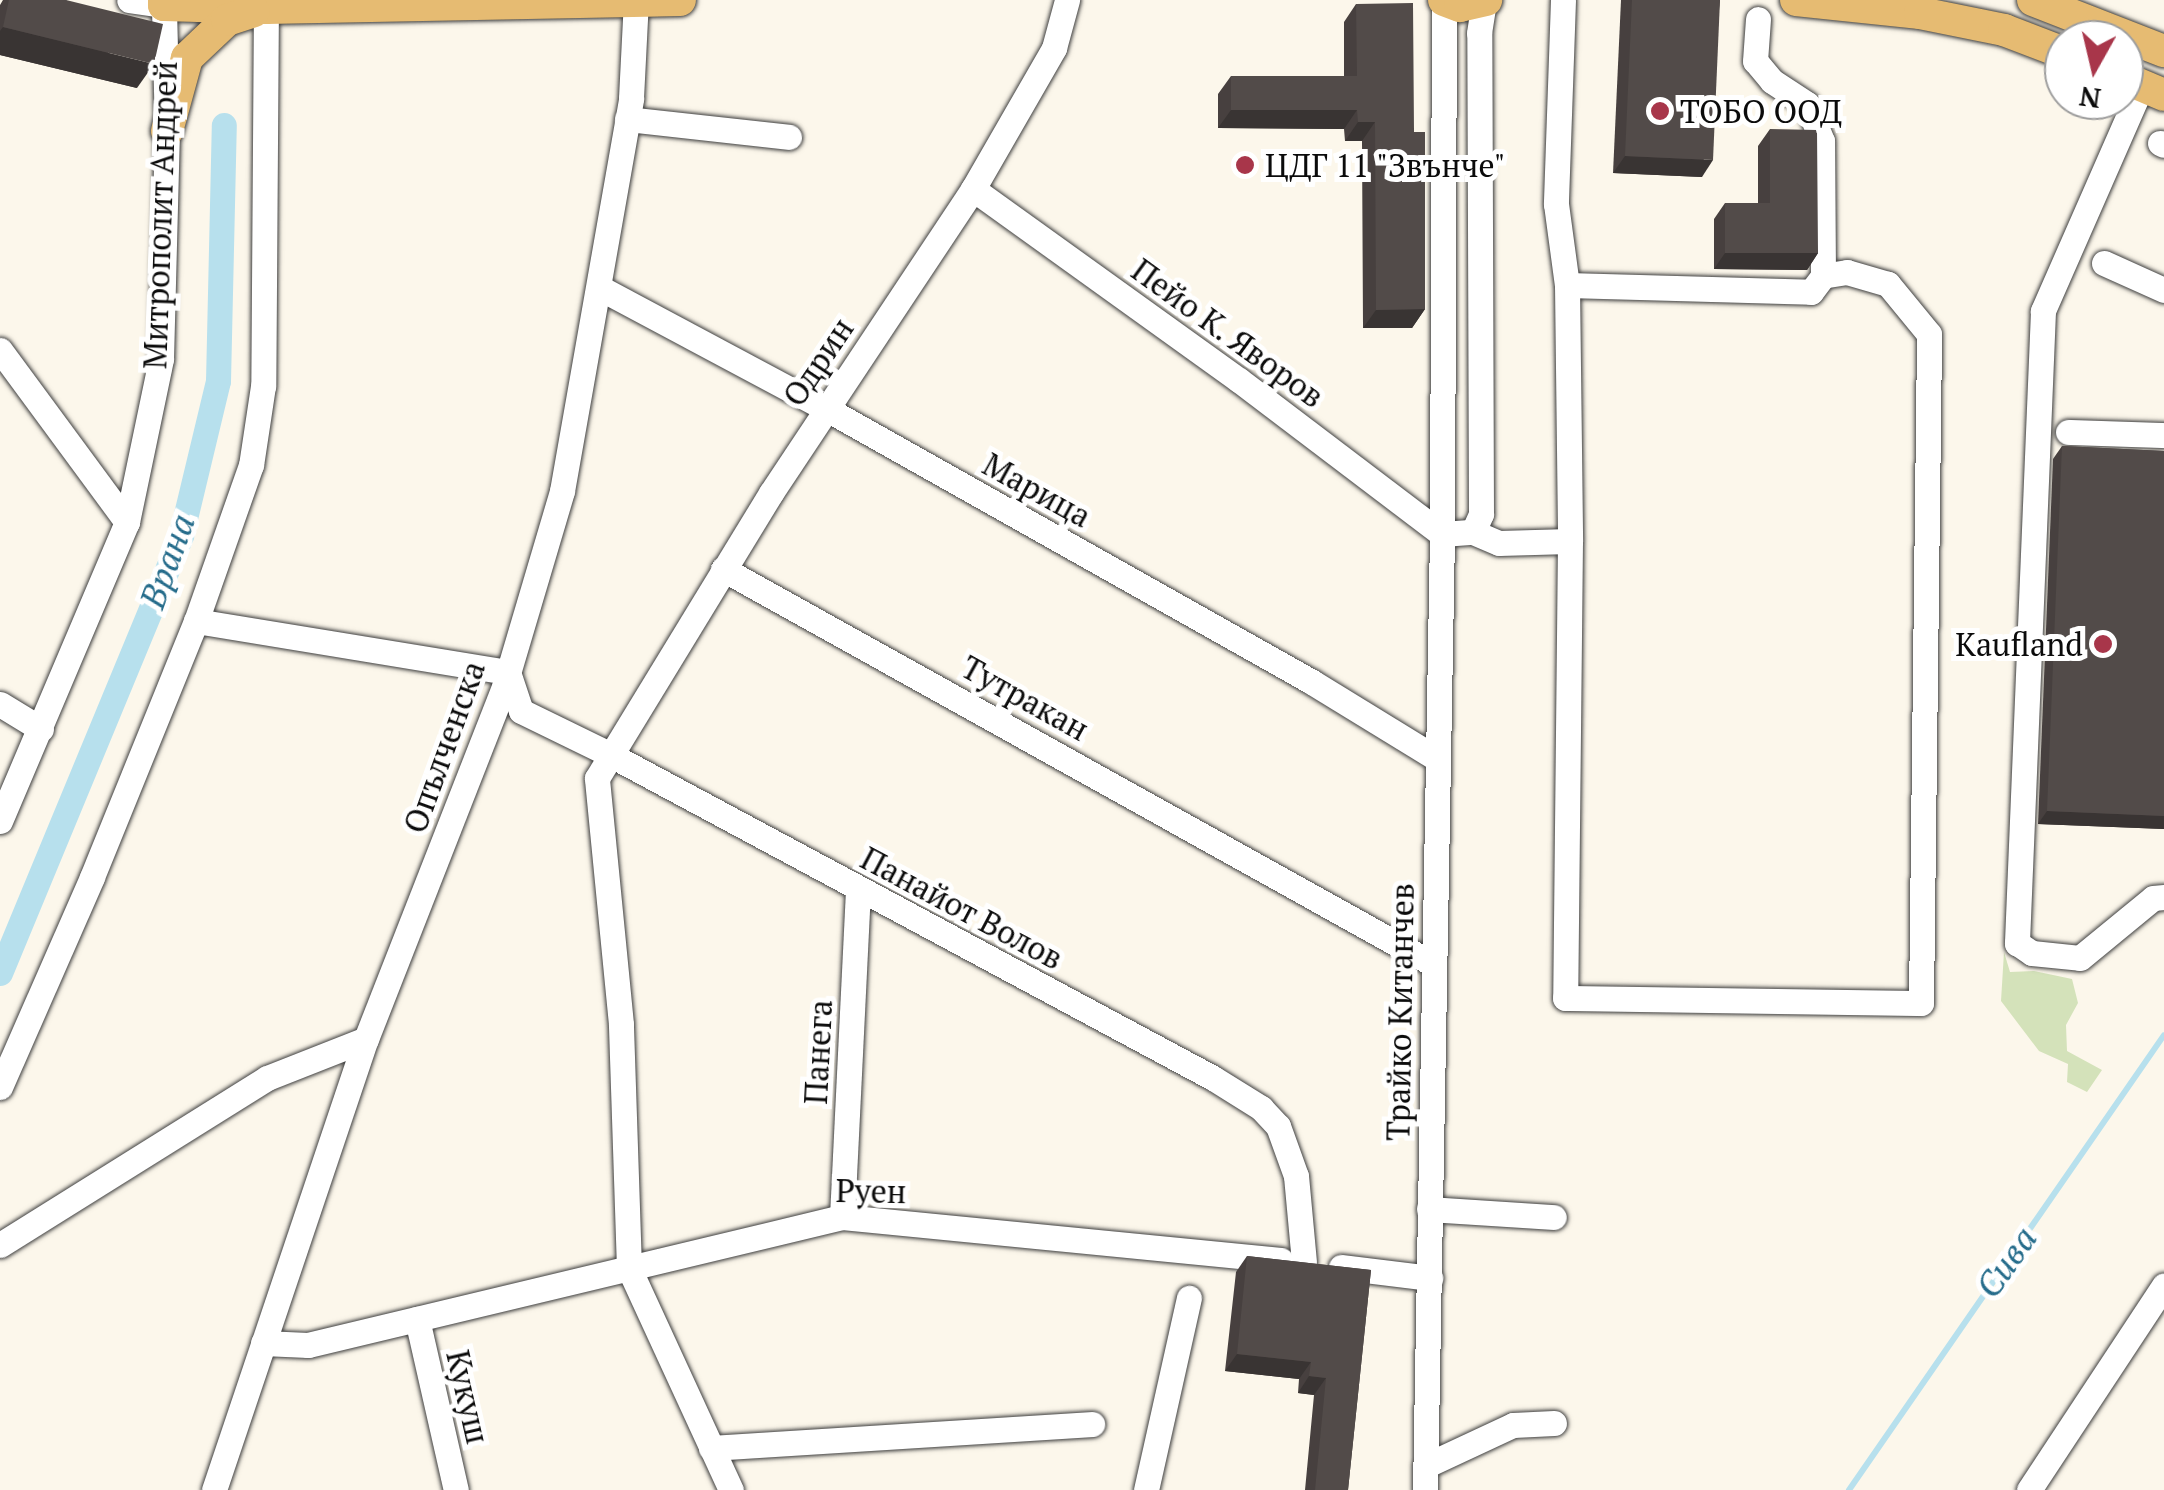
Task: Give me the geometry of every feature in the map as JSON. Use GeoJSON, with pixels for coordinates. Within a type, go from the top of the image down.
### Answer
{"type":"FeatureCollection","features":[{"type":"Feature","properties":{"kind":"main road"},"geometry":{"type":"LineString","coordinates":[[164,3],[680,0]]}},
{"type":"Feature","properties":{"kind":"main road"},"geometry":{"type":"LineString","coordinates":[[1444,0],[1460,6],[1485,0]]}},
{"type":"Feature","properties":{"kind":"main road"},"geometry":{"type":"LineString","coordinates":[[1796,0],[1987,26],[2044,46]]}},
{"type":"Feature","properties":{"kind":"main road"},"geometry":{"type":"LineString","coordinates":[[2033,0],[2086,8],[2164,50]]}},
{"type":"Feature","properties":{"kind":"main road"},"geometry":{"type":"LineString","coordinates":[[167,131],[187,58],[227,20],[261,3]]}},
{"type":"Feature","properties":{"kind":"street"},"geometry":{"type":"LineString","coordinates":[[129,0],[164,3]]}},
{"type":"Feature","properties":{"kind":"street","name":"Одрин"},"geometry":{"type":"LineString","coordinates":[[609,754],[825,408],[974,189],[1054,48],[1067,0]]}},
{"type":"Feature","properties":{"kind":"street","name":"Трайко Китанчев"},"geometry":{"type":"LineString","coordinates":[[1425,1478],[1442,534],[1444,0]]}},
{"type":"Feature","properties":{"kind":"street"},"geometry":{"type":"LineString","coordinates":[[1472,532],[1481,514],[1478,33],[1485,0]]}},
{"type":"Feature","properties":{"kind":"street"},"geometry":{"type":"LineString","coordinates":[[1563,0],[1556,204],[1567,285],[1570,541],[1564,998],[1921,1003],[1929,334],[1888,284],[1847,272],[1823,276]]}},
{"type":"Feature","properties":{"kind":"street","name":"Опълченска"},"geometry":{"type":"LineString","coordinates":[[214,1490],[366,1039],[508,672],[562,491],[627,119],[636,1]]}},
{"type":"Feature","properties":{"kind":"street","name":"Митрополит Андрей"},"geometry":{"type":"LineString","coordinates":[[0,821],[127,522],[161,359],[167,131],[164,3]]}},
{"type":"Feature","properties":{"kind":"street"},"geometry":{"type":"LineString","coordinates":[[0,1086],[85,894],[196,621],[250,465],[263,386],[261,3]]}},
{"type":"Feature","properties":{"kind":"street"},"geometry":{"type":"LineString","coordinates":[[1567,285],[1811,292],[1823,276],[1822,141],[1806,104],[1772,82],[1755,61],[1758,19]]}},
{"type":"Feature","properties":{"kind":"street"},"geometry":{"type":"LineString","coordinates":[[627,119],[789,137]]}},
{"type":"Feature","properties":{"kind":"street"},"geometry":{"type":"LineString","coordinates":[[2128,120],[2042,311],[2017,943],[2032,952],[2080,958],[2153,898],[2164,897]]}},
{"type":"Feature","properties":{"kind":"street","name":"Пейо К. Яворов"},"geometry":{"type":"LineString","coordinates":[[974,189],[1239,380],[1442,534]]}},
{"type":"Feature","properties":{"kind":"street"},"geometry":{"type":"LineString","coordinates":[[2104,263],[2164,290]]}},
{"type":"Feature","properties":{"kind":"street","name":"Марица"},"geometry":{"type":"LineString","coordinates":[[600,288],[825,408],[1312,682],[1436,758]]}},
{"type":"Feature","properties":{"kind":"street"},"geometry":{"type":"LineString","coordinates":[[0,350],[127,522]]}},
{"type":"Feature","properties":{"kind":"street"},"geometry":{"type":"LineString","coordinates":[[2068,432],[2164,434]]}},
{"type":"Feature","properties":{"kind":"street"},"geometry":{"type":"LineString","coordinates":[[1442,534],[1472,532],[1499,543],[1570,541]]}},
{"type":"Feature","properties":{"kind":"street","name":"Тутракан"},"geometry":{"type":"LineString","coordinates":[[723,569],[1433,964]]}},
{"type":"Feature","properties":{"kind":"street"},"geometry":{"type":"LineString","coordinates":[[196,621],[508,672]]}},
{"type":"Feature","properties":{"kind":"street","name":"Панайот Волов"},"geometry":{"type":"LineString","coordinates":[[508,672],[521,712],[609,754],[1214,1078],[1261,1108],[1278,1126],[1296,1176],[1304,1262]]}},
{"type":"Feature","properties":{"kind":"street"},"geometry":{"type":"LineString","coordinates":[[0,704],[41,729]]}},
{"type":"Feature","properties":{"kind":"street"},"geometry":{"type":"LineString","coordinates":[[609,754],[598,778],[621,1024],[629,1268],[731,1490]]}},
{"type":"Feature","properties":{"kind":"street","name":"Панега"},"geometry":{"type":"LineString","coordinates":[[842,1217],[858,890]]}},
{"type":"Feature","properties":{"kind":"street"},"geometry":{"type":"LineString","coordinates":[[0,1245],[267,1078],[366,1039]]}},
{"type":"Feature","properties":{"kind":"street"},"geometry":{"type":"LineString","coordinates":[[1429,1208],[1554,1217]]}},
{"type":"Feature","properties":{"kind":"street","name":"Руен"},"geometry":{"type":"LineString","coordinates":[[263,1343],[308,1345],[842,1217],[1430,1278]]}},
{"type":"Feature","properties":{"kind":"street"},"geometry":{"type":"LineString","coordinates":[[2029,1490],[2164,1285]]}},
{"type":"Feature","properties":{"kind":"street"},"geometry":{"type":"LineString","coordinates":[[1146,1490],[1189,1298]]}},
{"type":"Feature","properties":{"kind":"street","name":"Кукуш"},"geometry":{"type":"LineString","coordinates":[[416,1318],[456,1490]]}},
{"type":"Feature","properties":{"kind":"street"},"geometry":{"type":"LineString","coordinates":[[1425,1478],[1513,1425],[1554,1423]]}},
{"type":"Feature","properties":{"kind":"street"},"geometry":{"type":"LineString","coordinates":[[711,1448],[1092,1424]]}},
{"type":"Feature","properties":{"kind":"green space"},"geometry":{"type":"Polygon","coordinates":[[[2004,952],[2010,972],[2034,971],[2072,979],[2078,1003],[2066,1025],[2067,1051],[2102,1070],[2087,1092],[2067,1082],[2068,1064],[2039,1051],[2001,1001],[2004,952]]]}},
{"type":"Feature","properties":{"kind":"building"},"geometry":{"type":"Polygon","coordinates":[[[9,0],[66,0],[163,24],[154,64],[3,27],[9,0]]]}},
{"type":"Feature","properties":{"kind":"building","name":"ТОБО ООД"},"geometry":{"type":"Polygon","coordinates":[[[1632,0],[1720,0],[1713,160],[1625,156],[1632,0]]]}},
{"type":"Feature","properties":{"kind":"building"},"geometry":{"type":"Polygon","coordinates":[[[1413,3],[1414,132],[1425,132],[1425,309],[1376,310],[1375,122],[1358,122],[1357,110],[1231,110],[1231,76],[1357,76],[1356,4],[1413,3]]]}},
{"type":"Feature","properties":{"kind":"building"},"geometry":{"type":"Polygon","coordinates":[[[1770,129],[1817,130],[1818,253],[1725,253],[1725,203],[1770,203],[1770,129]]]}},
{"type":"Feature","properties":{"kind":"building","name":"Kaufland"},"geometry":{"type":"Polygon","coordinates":[[[2062,446],[2164,451],[2164,816],[2047,811],[2062,446]]]}},
{"type":"Feature","properties":{"kind":"building"},"geometry":{"type":"Polygon","coordinates":[[[1247,1256],[1371,1270],[1348,1490],[1315,1490],[1326,1378],[1309,1376],[1311,1362],[1237,1354],[1247,1256]]]}},
{"type":"Feature","properties":{"kind":"waterway","name":"Врана"},"geometry":{"type":"LineString","coordinates":[[0,973],[181,535],[218,381],[224,125]]}},
{"type":"Feature","properties":{"kind":"waterway","name":"Сива"},"geometry":{"type":"LineString","coordinates":[[1849,1490],[2164,1035]]}},
{"type":"Feature","properties":{"kind":"place","name":"ТОБО ООД"},"geometry":{"type":"Point","coordinates":[1660,111]}},
{"type":"Feature","properties":{"kind":"place","name":"ЦДГ 11 \"Звънче\""},"geometry":{"type":"Point","coordinates":[1245,165]}},
{"type":"Feature","properties":{"kind":"place","name":"Kaufland"},"geometry":{"type":"Point","coordinates":[2103,644]}}]}
